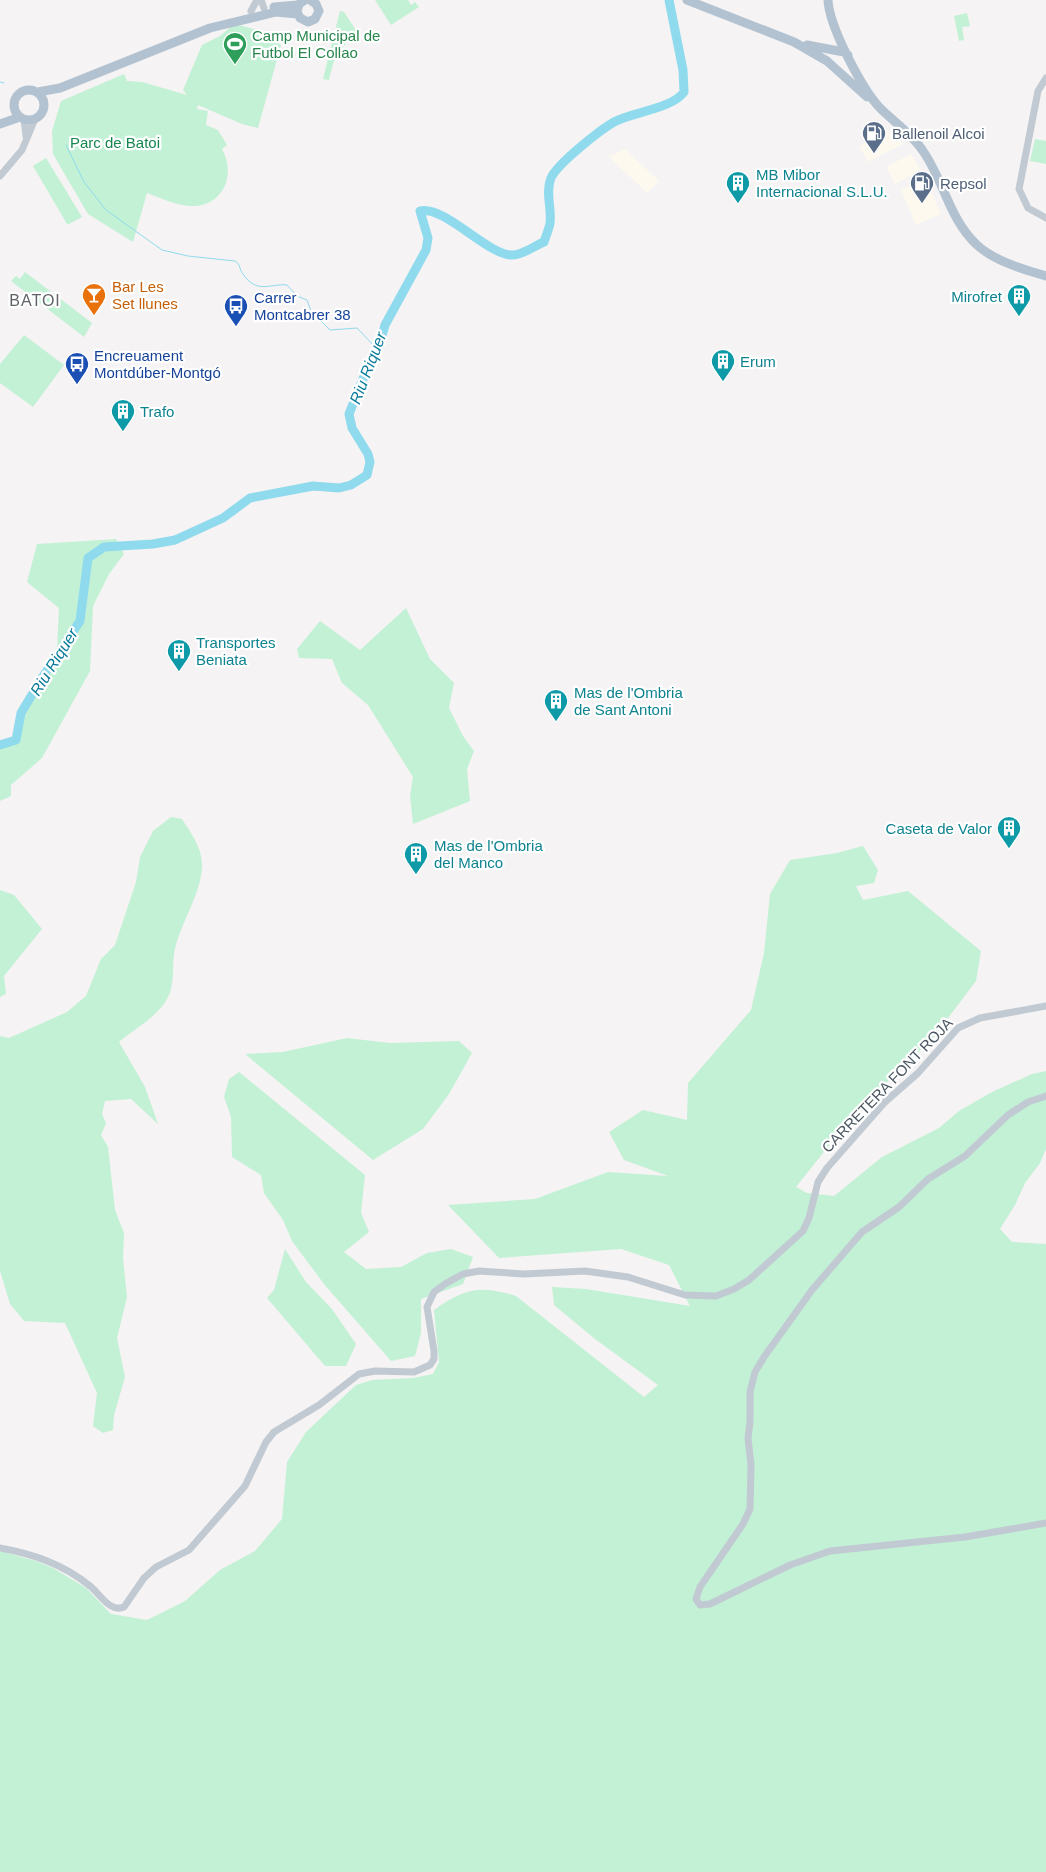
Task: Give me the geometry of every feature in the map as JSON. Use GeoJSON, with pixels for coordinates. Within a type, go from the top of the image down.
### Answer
{"type":"FeatureCollection","features":[{"type":"Feature","properties":{"kind":"main road"},"geometry":{"type":"LineString","coordinates":[[687,0],[794,42],[845,54]]}},
{"type":"Feature","properties":{"kind":"main road"},"geometry":{"type":"LineString","coordinates":[[828,0],[832,20],[845,54],[879,107]]}},
{"type":"Feature","properties":{"kind":"main road"},"geometry":{"type":"LineString","coordinates":[[210,28],[310,3]]}},
{"type":"Feature","properties":{"kind":"main road"},"geometry":{"type":"LineString","coordinates":[[0,122],[14,106],[16,98],[21,92],[29,90],[38,92],[60,88],[251,11],[262,4],[310,3]]}},
{"type":"Feature","properties":{"kind":"main road"},"geometry":{"type":"LineString","coordinates":[[794,42],[834,67],[879,107],[922,150],[953,213],[974,242],[994,257],[1046,276]]}},
{"type":"Feature","properties":{"kind":"main road"},"geometry":{"type":"LineString","coordinates":[[834,67],[833,56],[845,54]]}},
{"type":"Feature","properties":{"kind":"main road"},"geometry":{"type":"LineString","coordinates":[[847,78],[855,80],[858,75]]}},
{"type":"Feature","properties":{"kind":"main road"},"geometry":{"type":"LineString","coordinates":[[0,122],[22,118],[36,119],[42,112],[44,102],[60,88]]}},
{"type":"Feature","properties":{"kind":"main road"},"geometry":{"type":"LineString","coordinates":[[38,92],[44,102]]}},
{"type":"Feature","properties":{"kind":"main road"},"geometry":{"type":"LineString","coordinates":[[14,106],[22,118]]}},
{"type":"Feature","properties":{"kind":"street"},"geometry":{"type":"LineString","coordinates":[[251,11],[256,0]]}},
{"type":"Feature","properties":{"kind":"street"},"geometry":{"type":"LineString","coordinates":[[1046,78],[1038,90],[1023,162],[1020,192],[1028,208],[1046,218]]}},
{"type":"Feature","properties":{"kind":"street"},"geometry":{"type":"LineString","coordinates":[[22,118],[26,128],[26,139]]}},
{"type":"Feature","properties":{"kind":"street"},"geometry":{"type":"LineString","coordinates":[[0,176],[17,156],[36,119]]}},
{"type":"Feature","properties":{"kind":"street","name":"CARRETERA FONT ROJA"},"geometry":{"type":"LineString","coordinates":[[0,1548],[35,1555],[63,1567],[90,1586],[112,1607],[124,1608],[144,1578],[156,1568],[189,1550],[245,1486],[266,1442],[274,1432],[319,1405],[359,1374],[369,1371],[414,1372],[430,1365],[434,1359],[434,1351],[427,1307],[434,1292],[445,1284],[463,1274],[479,1271],[524,1274],[585,1271],[628,1277],[685,1295],[716,1296],[734,1289],[749,1280],[803,1231],[809,1218],[818,1182],[827,1168],[885,1102],[918,1073],[958,1028],[980,1018],[1046,1006]]}},
{"type":"Feature","properties":{"kind":"street"},"geometry":{"type":"LineString","coordinates":[[1046,1096],[1028,1102],[1008,1114],[965,1156],[928,1179],[899,1206],[862,1232],[812,1290],[764,1357],[755,1372],[750,1392],[748,1443],[751,1497],[748,1515],[700,1587],[696,1599],[699,1604],[707,1605],[790,1565],[830,1551],[965,1537],[1046,1523]]}},
{"type":"Feature","properties":{"kind":"shaded area","name":"Ballenoil Alcoi"},"geometry":{"type":"Polygon","coordinates":[[[888,130],[903,144],[868,162],[859,146],[888,130]]]}},
{"type":"Feature","properties":{"kind":"shaded area"},"geometry":{"type":"Polygon","coordinates":[[[625,149],[659,181],[647,193],[609,157],[625,149]]]}},
{"type":"Feature","properties":{"kind":"shaded area"},"geometry":{"type":"Polygon","coordinates":[[[911,154],[921,170],[895,184],[886,167],[911,154]]]}},
{"type":"Feature","properties":{"kind":"shaded area","name":"Repsol"},"geometry":{"type":"Polygon","coordinates":[[[925,178],[941,214],[916,225],[901,190],[925,178]]]}},
{"type":"Feature","properties":{"kind":"green space"},"geometry":{"type":"Polygon","coordinates":[[[375,0],[408,0],[411,5],[415,2],[419,7],[391,25],[375,0]]]}},
{"type":"Feature","properties":{"kind":"green space"},"geometry":{"type":"Polygon","coordinates":[[[340,11],[344,12],[359,35],[341,48],[335,58],[329,80],[323,79],[340,11]]]}},
{"type":"Feature","properties":{"kind":"green space"},"geometry":{"type":"Polygon","coordinates":[[[967,13],[970,26],[962,27],[964,40],[959,41],[954,16],[967,13]]]}},
{"type":"Feature","properties":{"kind":"green space","name":"Parc de Batoi"},"geometry":{"type":"Polygon","coordinates":[[[234,24],[274,34],[281,39],[279,44],[281,45],[258,128],[242,124],[198,105],[197,109],[208,111],[206,125],[218,130],[227,145],[222,149],[228,170],[223,188],[218,196],[210,202],[189,206],[173,203],[147,193],[133,242],[88,214],[53,154],[52,131],[61,101],[124,74],[127,81],[142,82],[187,95],[183,90],[202,45],[220,36],[234,24]]]}},
{"type":"Feature","properties":{"kind":"green space"},"geometry":{"type":"Polygon","coordinates":[[[1035,139],[1046,141],[1046,164],[1030,161],[1035,139]]]}},
{"type":"Feature","properties":{"kind":"green space"},"geometry":{"type":"Polygon","coordinates":[[[46,158],[82,217],[69,224],[67,224],[33,166],[46,158]]]}},
{"type":"Feature","properties":{"kind":"green space"},"geometry":{"type":"Polygon","coordinates":[[[25,272],[92,323],[84,337],[11,281],[16,276],[20,279],[25,272]]]}},
{"type":"Feature","properties":{"kind":"green space"},"geometry":{"type":"Polygon","coordinates":[[[24,335],[64,365],[33,407],[0,383],[0,364],[24,335]]]}},
{"type":"Feature","properties":{"kind":"green space"},"geometry":{"type":"Polygon","coordinates":[[[116,539],[124,554],[109,574],[93,606],[90,671],[42,758],[11,785],[11,796],[0,801],[0,743],[11,745],[20,706],[57,649],[59,608],[27,582],[37,544],[116,539]]]}},
{"type":"Feature","properties":{"kind":"green space"},"geometry":{"type":"Polygon","coordinates":[[[406,608],[430,659],[454,683],[449,708],[463,736],[474,751],[467,769],[470,801],[413,824],[410,796],[413,777],[368,705],[342,683],[332,659],[299,658],[297,649],[320,621],[360,650],[406,608]]]}},
{"type":"Feature","properties":{"kind":"green space"},"geometry":{"type":"Polygon","coordinates":[[[171,817],[182,819],[196,842],[202,860],[201,878],[180,932],[174,954],[170,994],[163,1005],[151,1017],[119,1042],[145,1087],[158,1124],[131,1099],[105,1101],[102,1114],[106,1123],[101,1135],[108,1147],[115,1210],[124,1233],[123,1258],[127,1297],[117,1338],[125,1377],[114,1415],[113,1430],[103,1433],[93,1426],[97,1393],[65,1323],[24,1321],[10,1304],[0,1271],[0,1036],[9,1038],[67,1012],[86,996],[101,959],[115,945],[136,882],[140,857],[153,831],[171,817]]]}},
{"type":"Feature","properties":{"kind":"green space"},"geometry":{"type":"Polygon","coordinates":[[[863,846],[878,870],[874,883],[856,886],[863,900],[908,891],[981,951],[976,981],[932,1039],[854,1114],[796,1187],[807,1193],[834,1196],[882,1157],[939,1128],[959,1111],[992,1092],[1032,1074],[1046,1071],[1046,1149],[1040,1163],[1025,1183],[1015,1205],[1000,1229],[1012,1242],[1046,1244],[1046,1872],[0,1872],[0,1551],[53,1568],[86,1588],[111,1614],[147,1620],[185,1601],[220,1570],[255,1551],[282,1519],[287,1462],[306,1432],[356,1385],[372,1380],[413,1378],[433,1374],[439,1362],[434,1310],[464,1293],[492,1290],[516,1296],[644,1397],[658,1385],[595,1339],[554,1305],[552,1287],[586,1289],[690,1306],[669,1265],[621,1249],[499,1258],[448,1205],[535,1199],[608,1172],[668,1176],[624,1160],[609,1132],[643,1110],[687,1120],[688,1083],[751,1010],[764,953],[770,894],[790,860],[837,853],[863,846]]]}},
{"type":"Feature","properties":{"kind":"green space"},"geometry":{"type":"Polygon","coordinates":[[[0,890],[14,895],[42,929],[4,976],[6,994],[0,997],[0,890]]]}},
{"type":"Feature","properties":{"kind":"green space"},"geometry":{"type":"Polygon","coordinates":[[[347,1038],[390,1043],[459,1041],[472,1053],[449,1094],[423,1129],[373,1160],[245,1054],[283,1052],[347,1038]]]}},
{"type":"Feature","properties":{"kind":"green space"},"geometry":{"type":"Polygon","coordinates":[[[239,1072],[365,1175],[361,1213],[369,1232],[344,1252],[366,1269],[401,1267],[427,1253],[451,1249],[473,1257],[463,1284],[421,1299],[421,1333],[415,1356],[391,1361],[324,1284],[292,1241],[283,1220],[264,1193],[261,1175],[232,1157],[231,1117],[224,1097],[229,1079],[239,1072]]]}},
{"type":"Feature","properties":{"kind":"green space"},"geometry":{"type":"Polygon","coordinates":[[[285,1249],[306,1282],[332,1309],[356,1344],[346,1366],[325,1366],[267,1298],[274,1290],[285,1249]]]}},
{"type":"Feature","properties":{"kind":"waterway","name":"Riu Riquer"},"geometry":{"type":"LineString","coordinates":[[0,745],[16,740],[21,713],[80,621],[88,558],[104,547],[153,544],[175,540],[223,518],[250,498],[313,486],[339,488],[351,485],[367,475],[370,462],[368,454],[352,428],[349,414],[369,364],[378,350],[385,325],[426,250],[428,238],[420,211],[430,211],[441,215],[491,248],[502,253],[520,254],[544,242],[550,223],[549,183],[561,164],[614,122],[671,102],[684,92],[683,70],[669,0]]}},
{"type":"Feature","properties":{"kind":"waterway"},"geometry":{"type":"LineString","coordinates":[[0,82],[4,83]]}},
{"type":"Feature","properties":{"kind":"waterway"},"geometry":{"type":"LineString","coordinates":[[66,145],[84,182],[106,210],[162,250],[188,256],[235,261],[243,274],[254,284],[264,287],[287,285],[297,296],[307,300],[311,311],[330,330],[357,328],[378,350]]}},
{"type":"Feature","properties":{"kind":"place","name":"Camp Municipal de Futbol El Collao"},"geometry":{"type":"Point","coordinates":[235,65]}},
{"type":"Feature","properties":{"kind":"place","name":"Ballenoil Alcoi"},"geometry":{"type":"Point","coordinates":[874,154]}},
{"type":"Feature","properties":{"kind":"place","name":"MB Mibor Internacional S.L.U."},"geometry":{"type":"Point","coordinates":[738,204]}},
{"type":"Feature","properties":{"kind":"place","name":"Repsol"},"geometry":{"type":"Point","coordinates":[922,204]}},
{"type":"Feature","properties":{"kind":"place","name":"Bar Les Set llunes"},"geometry":{"type":"Point","coordinates":[94,316]}},
{"type":"Feature","properties":{"kind":"place","name":"Mirofret"},"geometry":{"type":"Point","coordinates":[1019,317]}},
{"type":"Feature","properties":{"kind":"place","name":"Carrer Montcabrer 38"},"geometry":{"type":"Point","coordinates":[236,327]}},
{"type":"Feature","properties":{"kind":"place","name":"Erum"},"geometry":{"type":"Point","coordinates":[723,382]}},
{"type":"Feature","properties":{"kind":"place","name":"Encreuament Montdúber-Montgó"},"geometry":{"type":"Point","coordinates":[77,385]}},
{"type":"Feature","properties":{"kind":"place","name":"Trafo"},"geometry":{"type":"Point","coordinates":[123,432]}},
{"type":"Feature","properties":{"kind":"place","name":"Transportes Beniata"},"geometry":{"type":"Point","coordinates":[179,672]}},
{"type":"Feature","properties":{"kind":"place","name":"Mas de l'Ombria de Sant Antoni"},"geometry":{"type":"Point","coordinates":[556,722]}},
{"type":"Feature","properties":{"kind":"place","name":"Caseta de Valor"},"geometry":{"type":"Point","coordinates":[1009,849]}},
{"type":"Feature","properties":{"kind":"place","name":"Mas de l'Ombria del Manco"},"geometry":{"type":"Point","coordinates":[416,875]}},
{"type":"Feature","properties":{"kind":"district","name":"BATOI"},"geometry":{"type":"Point","coordinates":[35,300]}}]}
